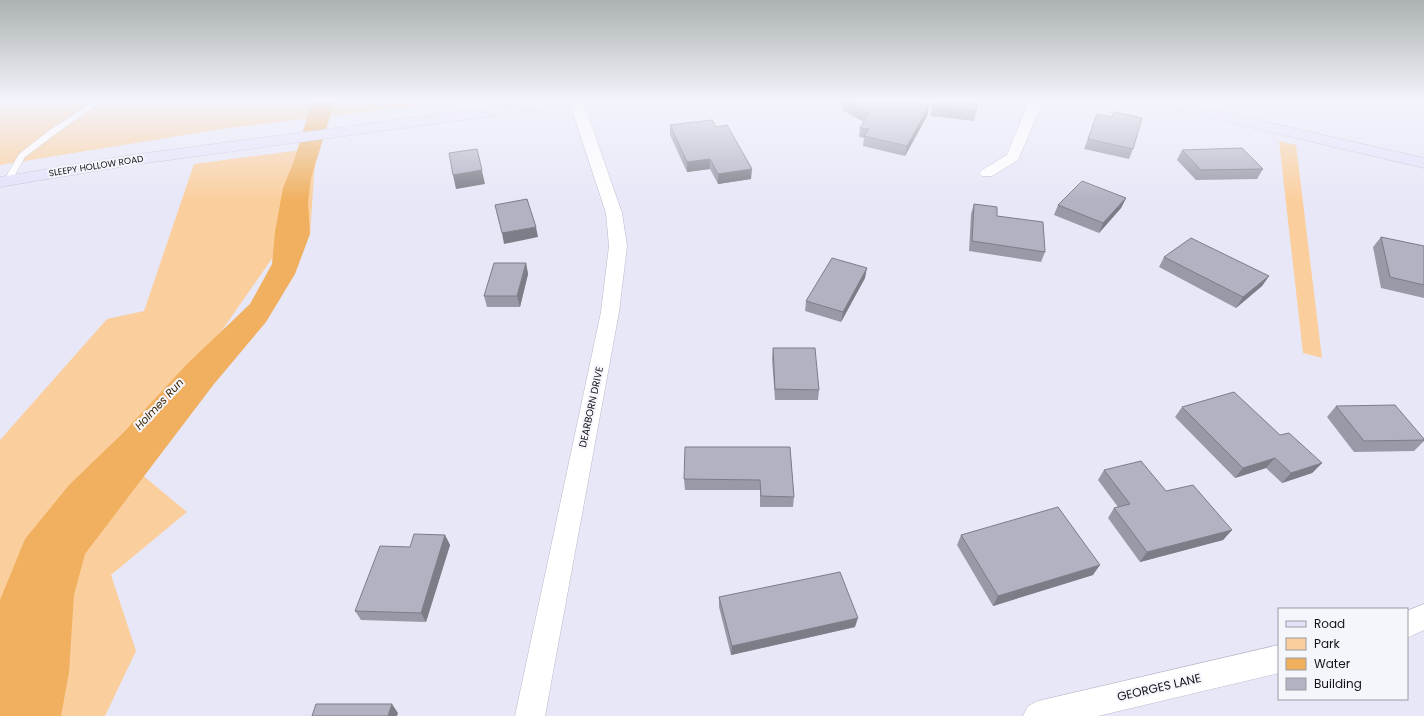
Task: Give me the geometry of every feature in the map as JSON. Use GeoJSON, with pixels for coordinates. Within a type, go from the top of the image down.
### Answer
{"type":"FeatureCollection","features":[{"type":"Feature","properties":{"kind":"main road","name":"SLEEPY HOLLOW ROAD"},"geometry":{"type":"LineString","coordinates":[[4,181],[132,160],[324,134]]}},
{"type":"Feature","properties":{"kind":"main road"},"geometry":{"type":"LineString","coordinates":[[1300,134],[1424,163]]}},
{"type":"Feature","properties":{"kind":"street","name":"DEARBORN DRIVE"},"geometry":{"type":"LineString","coordinates":[[530,716],[610,312],[618,246],[614,213],[587,134]]}},
{"type":"Feature","properties":{"kind":"street"},"geometry":{"type":"LineString","coordinates":[[987,173],[1013,157],[1022,134]]}},
{"type":"Feature","properties":{"kind":"street"},"geometry":{"type":"LineString","coordinates":[[1408,624],[1424,616]]}},
{"type":"Feature","properties":{"kind":"street","name":"GEORGES LANE"},"geometry":{"type":"LineString","coordinates":[[1038,716],[1278,659]]}},
{"type":"Feature","properties":{"kind":"lane"},"geometry":{"type":"LineString","coordinates":[[4,181],[22,156],[50,134]]}},
{"type":"Feature","properties":{"kind":"green space"},"geometry":{"type":"Polygon","coordinates":[[[0,134],[188,134],[0,165],[0,134]]]}},
{"type":"Feature","properties":{"kind":"green space"},"geometry":{"type":"Polygon","coordinates":[[[1279,141],[1296,145],[1322,358],[1303,353],[1279,141]]]}},
{"type":"Feature","properties":{"kind":"green space"},"geometry":{"type":"Polygon","coordinates":[[[316,148],[310,234],[287,237],[129,464],[187,512],[111,575],[136,651],[105,716],[0,716],[0,440],[107,319],[144,311],[194,164],[316,148]]]}},
{"type":"Feature","properties":{"kind":"water","name":"Holmes Run"},"geometry":{"type":"Polygon","coordinates":[[[302,134],[325,134],[311,178],[308,202],[310,234],[295,274],[266,322],[214,384],[85,554],[74,595],[69,672],[61,716],[0,716],[0,600],[25,539],[69,485],[123,433],[187,364],[250,304],[272,264],[275,232],[283,188],[294,161],[302,134]]]}},
{"type":"Feature","properties":{"kind":"building"},"geometry":{"type":"Polygon","coordinates":[[[674,134],[732,134],[752,169],[718,174],[710,159],[687,162],[674,134]]]}},
{"type":"Feature","properties":{"kind":"building"},"geometry":{"type":"Polygon","coordinates":[[[865,134],[913,134],[907,146],[864,136],[865,134]]]}},
{"type":"Feature","properties":{"kind":"building"},"geometry":{"type":"Polygon","coordinates":[[[1090,134],[1137,134],[1133,149],[1088,139],[1090,134]]]}},
{"type":"Feature","properties":{"kind":"building"},"geometry":{"type":"Polygon","coordinates":[[[1242,148],[1263,169],[1201,170],[1182,150],[1242,148]]]}},
{"type":"Feature","properties":{"kind":"building"},"geometry":{"type":"Polygon","coordinates":[[[477,149],[482,170],[453,175],[449,153],[477,149]]]}},
{"type":"Feature","properties":{"kind":"building"},"geometry":{"type":"Polygon","coordinates":[[[1082,181],[1126,198],[1103,223],[1058,205],[1082,181]]]}},
{"type":"Feature","properties":{"kind":"building"},"geometry":{"type":"Polygon","coordinates":[[[527,199],[536,227],[502,233],[495,205],[527,199]]]}},
{"type":"Feature","properties":{"kind":"building"},"geometry":{"type":"Polygon","coordinates":[[[974,204],[997,207],[997,216],[1043,222],[1045,252],[972,241],[974,204]]]}},
{"type":"Feature","properties":{"kind":"building"},"geometry":{"type":"Polygon","coordinates":[[[1381,237],[1424,246],[1424,285],[1390,277],[1381,237]]]}},
{"type":"Feature","properties":{"kind":"building"},"geometry":{"type":"Polygon","coordinates":[[[1191,238],[1269,276],[1243,297],[1164,257],[1191,238]]]}},
{"type":"Feature","properties":{"kind":"building"},"geometry":{"type":"Polygon","coordinates":[[[832,258],[867,268],[843,312],[806,301],[832,258]]]}},
{"type":"Feature","properties":{"kind":"building"},"geometry":{"type":"Polygon","coordinates":[[[494,263],[526,263],[517,296],[484,296],[494,263]]]}},
{"type":"Feature","properties":{"kind":"building"},"geometry":{"type":"Polygon","coordinates":[[[773,348],[815,348],[819,390],[775,389],[773,348]]]}},
{"type":"Feature","properties":{"kind":"building"},"geometry":{"type":"Polygon","coordinates":[[[1234,392],[1280,435],[1289,433],[1322,463],[1291,473],[1275,458],[1243,468],[1182,407],[1234,392]]]}},
{"type":"Feature","properties":{"kind":"building"},"geometry":{"type":"Polygon","coordinates":[[[1395,405],[1424,440],[1364,441],[1336,406],[1395,405]]]}},
{"type":"Feature","properties":{"kind":"building"},"geometry":{"type":"Polygon","coordinates":[[[685,447],[790,447],[794,497],[761,496],[760,480],[684,479],[685,447]]]}},
{"type":"Feature","properties":{"kind":"building"},"geometry":{"type":"Polygon","coordinates":[[[1141,461],[1166,491],[1193,485],[1232,530],[1147,552],[1114,508],[1130,504],[1104,470],[1141,461]]]}},
{"type":"Feature","properties":{"kind":"building"},"geometry":{"type":"Polygon","coordinates":[[[1058,507],[1100,565],[998,596],[961,535],[1058,507]]]}},
{"type":"Feature","properties":{"kind":"building"},"geometry":{"type":"Polygon","coordinates":[[[414,534],[445,535],[421,613],[355,611],[380,546],[410,547],[414,534]]]}},
{"type":"Feature","properties":{"kind":"building"},"geometry":{"type":"Polygon","coordinates":[[[840,572],[858,618],[732,646],[719,597],[840,572]]]}},
{"type":"Feature","properties":{"kind":"building"},"geometry":{"type":"Polygon","coordinates":[[[316,704],[392,704],[388,716],[312,716],[316,704]]]}}]}
